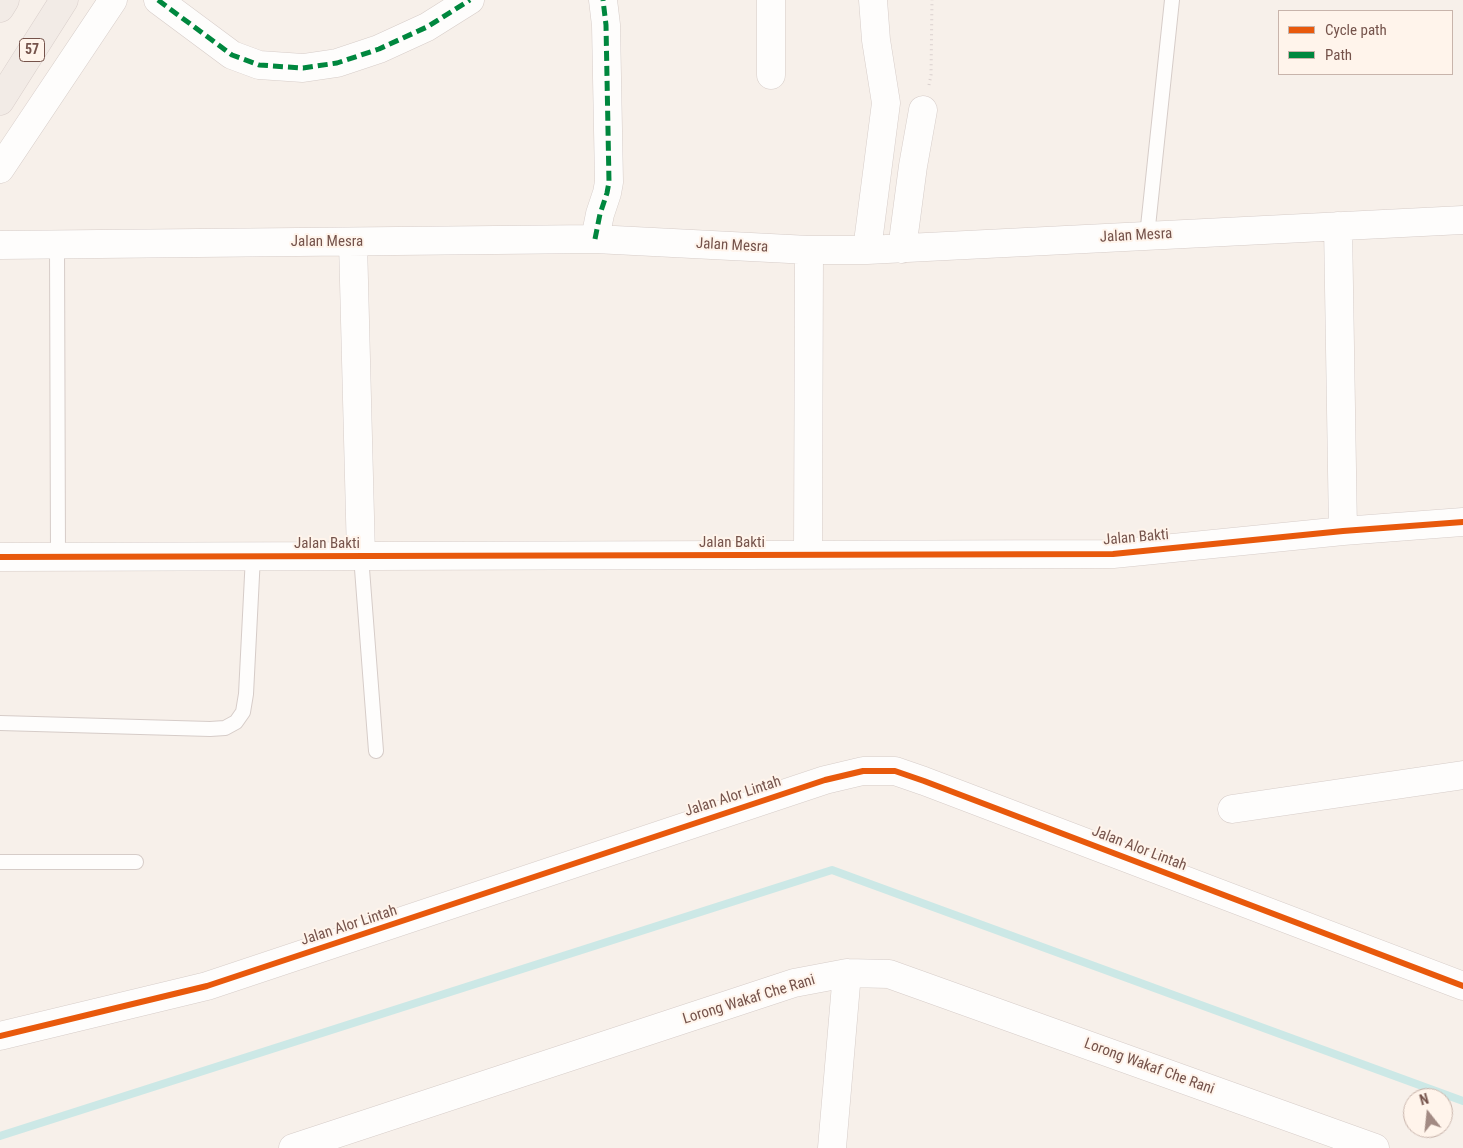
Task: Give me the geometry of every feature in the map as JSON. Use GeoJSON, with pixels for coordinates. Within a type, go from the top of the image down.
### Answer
{"type":"FeatureCollection","features":[{"type":"Feature","properties":{"kind":"main road"},"geometry":{"type":"LineString","coordinates":[[0,8],[5,0]]}},
{"type":"Feature","properties":{"kind":"main road","name":"57"},"geometry":{"type":"LineString","coordinates":[[0,101],[64,0]]}},
{"type":"Feature","properties":{"kind":"street"},"geometry":{"type":"LineString","coordinates":[[0,170],[113,0]]}},
{"type":"Feature","properties":{"kind":"street"},"geometry":{"type":"LineString","coordinates":[[158,0],[232,56],[258,65],[303,68],[338,63],[379,49],[427,27],[470,0]]}},
{"type":"Feature","properties":{"kind":"street"},"geometry":{"type":"LineString","coordinates":[[596,239],[600,214],[609,182],[606,24],[603,0]]}},
{"type":"Feature","properties":{"kind":"street"},"geometry":{"type":"LineString","coordinates":[[771,0],[771,75]]}},
{"type":"Feature","properties":{"kind":"street"},"geometry":{"type":"LineString","coordinates":[[867,250],[886,103],[876,40],[873,0]]}},
{"type":"Feature","properties":{"kind":"street"},"geometry":{"type":"LineString","coordinates":[[902,249],[913,166],[923,110]]}},
{"type":"Feature","properties":{"kind":"street","name":"Jalan Mesra"},"geometry":{"type":"LineString","coordinates":[[0,245],[596,239],[809,250],[867,250],[1463,220]]}},
{"type":"Feature","properties":{"kind":"street"},"geometry":{"type":"LineString","coordinates":[[1338,226],[1343,531]]}},
{"type":"Feature","properties":{"kind":"street"},"geometry":{"type":"LineString","coordinates":[[353,242],[362,556]]}},
{"type":"Feature","properties":{"kind":"street"},"geometry":{"type":"LineString","coordinates":[[808,555],[809,250]]}},
{"type":"Feature","properties":{"kind":"street","name":"Jalan Bakti"},"geometry":{"type":"LineString","coordinates":[[0,557],[1113,554],[1343,531],[1463,522]]}},
{"type":"Feature","properties":{"kind":"street","name":"Jalan Alor Lintah"},"geometry":{"type":"LineString","coordinates":[[0,1036],[207,986],[824,780],[864,770],[895,771],[924,780],[1463,986]]}},
{"type":"Feature","properties":{"kind":"street"},"geometry":{"type":"LineString","coordinates":[[1232,809],[1463,775]]}},
{"type":"Feature","properties":{"kind":"street"},"geometry":{"type":"LineString","coordinates":[[832,1148],[846,973]]}},
{"type":"Feature","properties":{"kind":"street","name":"Lorong Wakaf Che Rani"},"geometry":{"type":"LineString","coordinates":[[293,1148],[794,983],[846,973],[888,974],[1375,1148]]}},
{"type":"Feature","properties":{"kind":"lane"},"geometry":{"type":"LineString","coordinates":[[1147,236],[1172,0]]}},
{"type":"Feature","properties":{"kind":"lane"},"geometry":{"type":"LineString","coordinates":[[57,244],[58,557]]}},
{"type":"Feature","properties":{"kind":"lane"},"geometry":{"type":"LineString","coordinates":[[0,723],[210,729],[225,728],[236,722],[243,712],[246,694],[253,556]]}},
{"type":"Feature","properties":{"kind":"lane"},"geometry":{"type":"LineString","coordinates":[[362,556],[376,751]]}},
{"type":"Feature","properties":{"kind":"lane"},"geometry":{"type":"LineString","coordinates":[[0,862],[136,862]]}},
{"type":"Feature","properties":{"kind":"path"},"geometry":{"type":"LineString","coordinates":[[923,110],[931,75],[932,0]]}},
{"type":"Feature","properties":{"kind":"waterway"},"geometry":{"type":"LineString","coordinates":[[0,1136],[832,870],[1463,1101]]}},
{"type":"Feature","properties":{"kind":"marked path"},"geometry":{"type":"LineString","coordinates":[[158,0],[232,55],[259,65],[303,68],[337,63],[379,49],[427,27],[470,0]]}},
{"type":"Feature","properties":{"kind":"marked path"},"geometry":{"type":"LineString","coordinates":[[595,239],[609,182],[606,25],[603,0]]}},
{"type":"Feature","properties":{"kind":"cycle path"},"geometry":{"type":"LineString","coordinates":[[0,557],[1113,554],[1343,531],[1463,522]]}},
{"type":"Feature","properties":{"kind":"cycle path"},"geometry":{"type":"LineString","coordinates":[[0,1036],[207,986],[825,780],[863,771],[895,771],[924,781],[1463,986]]}}]}
